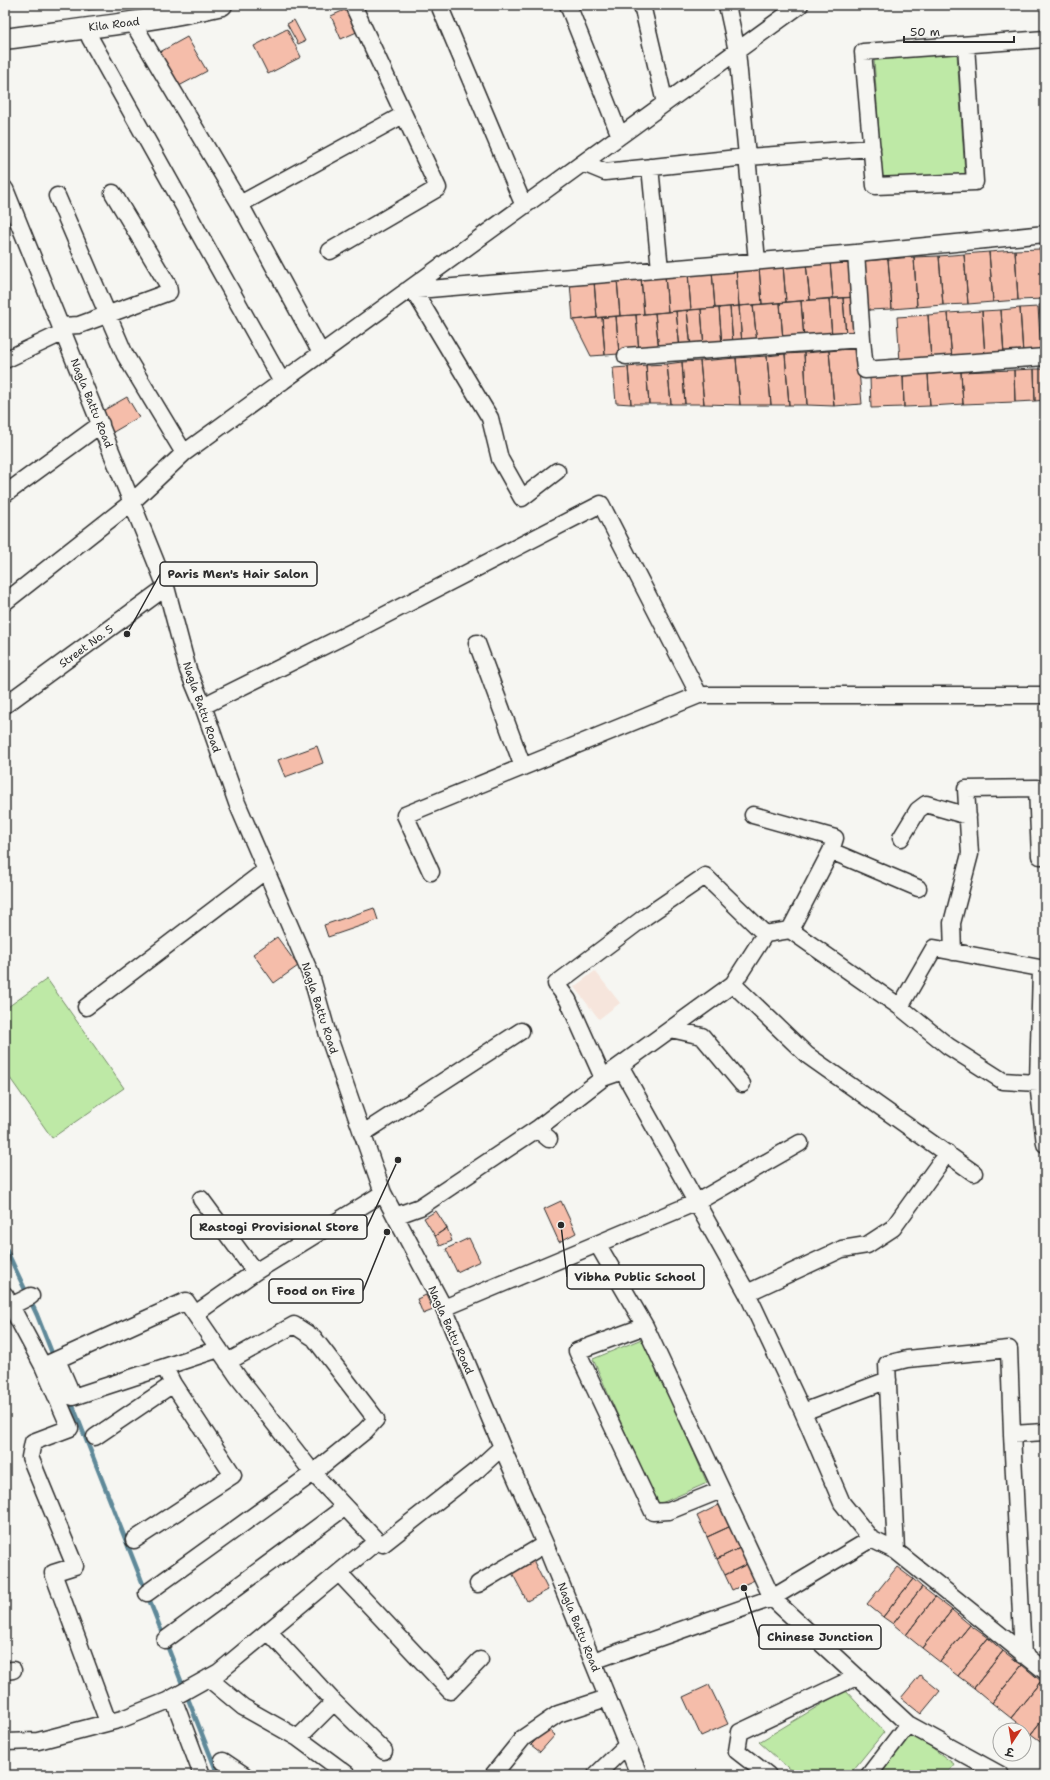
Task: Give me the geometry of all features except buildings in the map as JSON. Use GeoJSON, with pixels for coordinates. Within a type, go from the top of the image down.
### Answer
{"type":"FeatureCollection","features":[{"type":"Feature","properties":{"kind":"main road","name":"Kila Road"},"geometry":{"type":"LineString","coordinates":[[5,39],[86,27],[133,23],[199,8],[222,5]]}},
{"type":"Feature","properties":{"kind":"street"},"geometry":{"type":"LineString","coordinates":[[330,251],[438,188],[353,5]]}},
{"type":"Feature","properties":{"kind":"street"},"geometry":{"type":"LineString","coordinates":[[439,5],[524,206]]}},
{"type":"Feature","properties":{"kind":"street"},"geometry":{"type":"LineString","coordinates":[[568,5],[620,136]]}},
{"type":"Feature","properties":{"kind":"street"},"geometry":{"type":"LineString","coordinates":[[642,5],[665,103]]}},
{"type":"Feature","properties":{"kind":"street"},"geometry":{"type":"LineString","coordinates":[[727,5],[737,51],[757,261]]}},
{"type":"Feature","properties":{"kind":"street"},"geometry":{"type":"LineString","coordinates":[[5,602],[132,502],[184,453],[321,353],[410,291],[800,5]]}},
{"type":"Feature","properties":{"kind":"street"},"geometry":{"type":"LineString","coordinates":[[133,23],[240,204],[321,353]]}},
{"type":"Feature","properties":{"kind":"street"},"geometry":{"type":"LineString","coordinates":[[86,27],[90,38],[282,382]]}},
{"type":"Feature","properties":{"kind":"street"},"geometry":{"type":"LineString","coordinates":[[966,44],[975,182],[875,186],[863,52],[966,44],[1045,39]]}},
{"type":"Feature","properties":{"kind":"street"},"geometry":{"type":"LineString","coordinates":[[240,204],[403,115]]}},
{"type":"Feature","properties":{"kind":"street"},"geometry":{"type":"LineString","coordinates":[[583,163],[605,172],[747,157],[872,148]]}},
{"type":"Feature","properties":{"kind":"street"},"geometry":{"type":"LineString","coordinates":[[650,167],[660,270]]}},
{"type":"Feature","properties":{"kind":"street","name":"Nagla Battu Road"},"geometry":{"type":"LineString","coordinates":[[5,189],[63,329],[166,587],[188,670],[203,706],[237,803],[281,909],[311,975],[328,1036],[349,1091],[362,1134],[383,1193],[444,1308],[502,1447],[545,1544],[639,1775]]}},
{"type":"Feature","properties":{"kind":"street"},"geometry":{"type":"LineString","coordinates":[[5,360],[63,329],[107,315],[169,292],[168,285],[113,193]]}},
{"type":"Feature","properties":{"kind":"street"},"geometry":{"type":"LineString","coordinates":[[57,196],[125,355],[184,453]]}},
{"type":"Feature","properties":{"kind":"street"},"geometry":{"type":"LineString","coordinates":[[410,291],[660,270],[1045,234]]}},
{"type":"Feature","properties":{"kind":"street"},"geometry":{"type":"LineString","coordinates":[[856,252],[865,370],[1045,357]]}},
{"type":"Feature","properties":{"kind":"street"},"geometry":{"type":"LineString","coordinates":[[410,291],[490,418],[500,459],[522,498],[558,471]]}},
{"type":"Feature","properties":{"kind":"street"},"geometry":{"type":"LineString","coordinates":[[626,356],[862,339]]}},
{"type":"Feature","properties":{"kind":"street"},"geometry":{"type":"LineString","coordinates":[[5,494],[101,424]]}},
{"type":"Feature","properties":{"kind":"street"},"geometry":{"type":"LineString","coordinates":[[203,706],[360,628],[601,504],[699,695]]}},
{"type":"Feature","properties":{"kind":"street","name":"Street No. 5"},"geometry":{"type":"LineString","coordinates":[[5,705],[166,587]]}},
{"type":"Feature","properties":{"kind":"street"},"geometry":{"type":"LineString","coordinates":[[477,643],[523,767]]}},
{"type":"Feature","properties":{"kind":"street"},"geometry":{"type":"LineString","coordinates":[[431,872],[405,815],[699,695],[1045,695]]}},
{"type":"Feature","properties":{"kind":"street"},"geometry":{"type":"LineString","coordinates":[[953,952],[952,923],[970,854],[966,790],[1037,788],[1040,856],[1045,856]]}},
{"type":"Feature","properties":{"kind":"street"},"geometry":{"type":"LineString","coordinates":[[902,838],[918,810],[926,804],[968,816]]}},
{"type":"Feature","properties":{"kind":"street"},"geometry":{"type":"LineString","coordinates":[[753,815],[835,838],[831,851],[790,930]]}},
{"type":"Feature","properties":{"kind":"street"},"geometry":{"type":"LineString","coordinates":[[831,851],[918,888]]}},
{"type":"Feature","properties":{"kind":"street"},"geometry":{"type":"LineString","coordinates":[[86,1007],[266,870]]}},
{"type":"Feature","properties":{"kind":"street"},"geometry":{"type":"LineString","coordinates":[[603,1078],[568,1000],[556,984],[645,917],[705,876],[765,934]]}},
{"type":"Feature","properties":{"kind":"street"},"geometry":{"type":"LineString","coordinates":[[395,1216],[420,1207],[543,1134],[603,1078],[733,984],[765,934],[790,930],[900,1007],[948,1046],[1003,1081],[1038,1083]]}},
{"type":"Feature","properties":{"kind":"street"},"geometry":{"type":"LineString","coordinates":[[900,1007],[934,948],[1043,969],[1038,1083],[1045,1144]]}},
{"type":"Feature","properties":{"kind":"street"},"geometry":{"type":"LineString","coordinates":[[733,984],[807,1056],[974,1173]]}},
{"type":"Feature","properties":{"kind":"street"},"geometry":{"type":"LineString","coordinates":[[671,1029],[702,1036],[742,1084]]}},
{"type":"Feature","properties":{"kind":"street"},"geometry":{"type":"LineString","coordinates":[[362,1134],[521,1031]]}},
{"type":"Feature","properties":{"kind":"street"},"geometry":{"type":"LineString","coordinates":[[603,1078],[623,1072],[697,1202],[748,1293],[803,1412],[842,1503],[871,1539],[896,1551],[1045,1671]]}},
{"type":"Feature","properties":{"kind":"street"},"geometry":{"type":"LineString","coordinates":[[444,1308],[598,1245],[697,1202],[800,1143]]}},
{"type":"Feature","properties":{"kind":"street"},"geometry":{"type":"LineString","coordinates":[[748,1293],[842,1249],[867,1245],[893,1228],[946,1153]]}},
{"type":"Feature","properties":{"kind":"street"},"geometry":{"type":"LineString","coordinates":[[195,1314],[255,1272],[383,1193]]}},
{"type":"Feature","properties":{"kind":"street"},"geometry":{"type":"LineString","coordinates":[[201,1199],[255,1272]]}},
{"type":"Feature","properties":{"kind":"street"},"geometry":{"type":"LineString","coordinates":[[598,1245],[645,1326],[772,1598],[908,1724],[1001,1775]]}},
{"type":"Feature","properties":{"kind":"street"},"geometry":{"type":"LineString","coordinates":[[51,1363],[186,1301],[220,1349],[228,1363],[313,1473],[377,1541],[383,1544],[477,1470],[502,1447]]}},
{"type":"Feature","properties":{"kind":"street"},"geometry":{"type":"LineString","coordinates":[[14,1302],[17,1316],[51,1363],[73,1397],[220,1349]]}},
{"type":"Feature","properties":{"kind":"street"},"geometry":{"type":"LineString","coordinates":[[147,1593],[313,1473],[365,1431],[376,1419],[314,1338],[294,1325],[228,1363]]}},
{"type":"Feature","properties":{"kind":"street"},"geometry":{"type":"LineString","coordinates":[[645,1326],[577,1351],[653,1512],[669,1511],[721,1490]]}},
{"type":"Feature","properties":{"kind":"street"},"geometry":{"type":"LineString","coordinates":[[896,1551],[887,1364],[907,1359],[1009,1349],[1024,1655]]}},
{"type":"Feature","properties":{"kind":"street"},"geometry":{"type":"LineString","coordinates":[[51,1363],[70,1428],[33,1442],[30,1457],[75,1566],[54,1573],[108,1722]]}},
{"type":"Feature","properties":{"kind":"street"},"geometry":{"type":"LineString","coordinates":[[134,1540],[233,1475],[173,1384],[165,1368]]}},
{"type":"Feature","properties":{"kind":"street"},"geometry":{"type":"LineString","coordinates":[[803,1412],[888,1380]]}},
{"type":"Feature","properties":{"kind":"street"},"geometry":{"type":"LineString","coordinates":[[95,1437],[173,1384]]}},
{"type":"Feature","properties":{"kind":"street"},"geometry":{"type":"LineString","coordinates":[[1012,1434],[1045,1432]]}},
{"type":"Feature","properties":{"kind":"street"},"geometry":{"type":"LineString","coordinates":[[165,1640],[345,1507]]}},
{"type":"Feature","properties":{"kind":"street"},"geometry":{"type":"LineString","coordinates":[[593,1660],[772,1598],[871,1539]]}},
{"type":"Feature","properties":{"kind":"street"},"geometry":{"type":"LineString","coordinates":[[5,1742],[38,1741],[122,1719],[174,1697],[219,1672],[377,1541]]}},
{"type":"Feature","properties":{"kind":"street"},"geometry":{"type":"LineString","coordinates":[[478,1584],[545,1544]]}},
{"type":"Feature","properties":{"kind":"street"},"geometry":{"type":"LineString","coordinates":[[339,1572],[450,1691],[480,1660]]}},
{"type":"Feature","properties":{"kind":"street"},"geometry":{"type":"LineString","coordinates":[[268,1631],[334,1702],[384,1751]]}},
{"type":"Feature","properties":{"kind":"street"},"geometry":{"type":"LineString","coordinates":[[768,1775],[737,1751],[740,1732],[856,1677]]}},
{"type":"Feature","properties":{"kind":"street"},"geometry":{"type":"LineString","coordinates":[[204,1680],[243,1707],[298,1738],[348,1775]]}},
{"type":"Feature","properties":{"kind":"street"},"geometry":{"type":"LineString","coordinates":[[174,1697],[202,1775]]}},
{"type":"Feature","properties":{"kind":"street"},"geometry":{"type":"LineString","coordinates":[[493,1775],[523,1738],[546,1722],[558,1714],[607,1698]]}},
{"type":"Feature","properties":{"kind":"street"},"geometry":{"type":"LineString","coordinates":[[298,1738],[334,1702]]}},
{"type":"Feature","properties":{"kind":"street"},"geometry":{"type":"LineString","coordinates":[[870,1775],[908,1724]]}},
{"type":"Feature","properties":{"kind":"street"},"geometry":{"type":"LineString","coordinates":[[596,1775],[627,1745]]}},
{"type":"Feature","properties":{"kind":"street"},"geometry":{"type":"LineString","coordinates":[[223,1761],[244,1775]]}},
{"type":"Feature","properties":{"kind":"shaded area"},"geometry":{"type":"Polygon","coordinates":[[[595,971],[620,1003],[599,1019],[574,987],[595,971]]]}},
{"type":"Feature","properties":{"kind":"green space"},"geometry":{"type":"Polygon","coordinates":[[[957,54],[965,174],[882,179],[874,59],[957,54]]]}},
{"type":"Feature","properties":{"kind":"green space"},"geometry":{"type":"Polygon","coordinates":[[[47,979],[124,1088],[52,1138],[5,1071],[5,1009],[47,979]]]}},
{"type":"Feature","properties":{"kind":"green space"},"geometry":{"type":"Polygon","coordinates":[[[644,1338],[707,1483],[657,1505],[593,1359],[644,1338]]]}},
{"type":"Feature","properties":{"kind":"green space"},"geometry":{"type":"Polygon","coordinates":[[[845,1690],[884,1732],[849,1775],[796,1775],[759,1742],[845,1690]]]}},
{"type":"Feature","properties":{"kind":"green space"},"geometry":{"type":"Polygon","coordinates":[[[907,1729],[954,1764],[946,1775],[873,1775],[907,1729]]]}},
{"type":"Feature","properties":{"kind":"waterway"},"geometry":{"type":"LineString","coordinates":[[5,1247],[37,1315],[54,1358]]}},
{"type":"Feature","properties":{"kind":"waterway"},"geometry":{"type":"LineString","coordinates":[[71,1401],[218,1775]]}},
{"type":"Feature","properties":{"kind":"place","name":"Paris Men's Hair Salon"},"geometry":{"type":"Point","coordinates":[127,634]}},
{"type":"Feature","properties":{"kind":"place","name":"Rastogi Provisional Store"},"geometry":{"type":"Point","coordinates":[398,1160]}},
{"type":"Feature","properties":{"kind":"place","name":"Vibha Public School"},"geometry":{"type":"Point","coordinates":[561,1225]}},
{"type":"Feature","properties":{"kind":"place","name":"Food on Fire"},"geometry":{"type":"Point","coordinates":[387,1232]}},
{"type":"Feature","properties":{"kind":"place","name":"Chinese Junction"},"geometry":{"type":"Point","coordinates":[744,1588]}}]}
